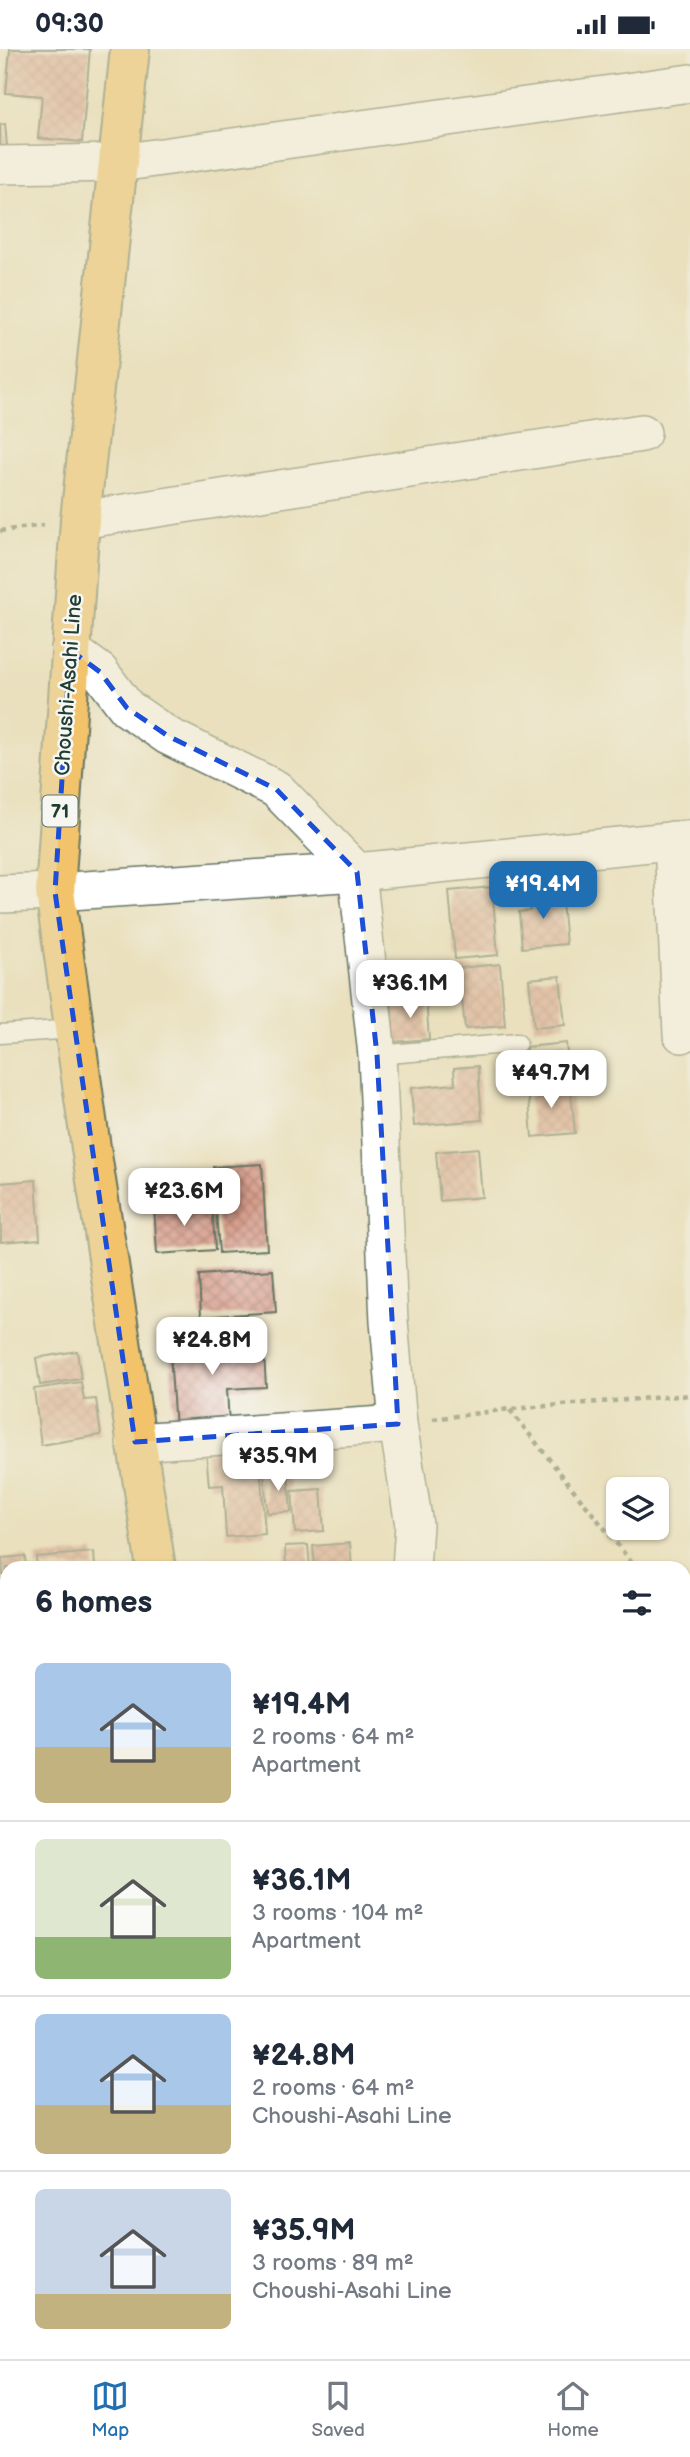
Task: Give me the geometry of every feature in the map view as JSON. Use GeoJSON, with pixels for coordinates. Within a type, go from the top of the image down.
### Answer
{"type":"FeatureCollection","features":[{"type":"Feature","properties":{"kind":"main road","name":"Choushi-Asahi Line"},"geometry":{"type":"LineString","coordinates":[[130,49],[80,520],[55,893],[155,1561]]}},
{"type":"Feature","properties":{"kind":"street"},"geometry":{"type":"LineString","coordinates":[[0,165],[119,163],[690,83]]}},
{"type":"Feature","properties":{"kind":"street"},"geometry":{"type":"LineString","coordinates":[[80,520],[642,433]]}},
{"type":"Feature","properties":{"kind":"street"},"geometry":{"type":"LineString","coordinates":[[70,650],[100,672],[127,708],[168,736],[276,789],[357,871],[377,1055],[389,1321],[398,1424],[414,1524],[411,1561]]}},
{"type":"Feature","properties":{"kind":"street"},"geometry":{"type":"LineString","coordinates":[[0,894],[55,893],[357,871],[681,840],[682,1034]]}},
{"type":"Feature","properties":{"kind":"street"},"geometry":{"type":"LineString","coordinates":[[135,1442],[398,1424]]}},
{"type":"Feature","properties":{"kind":"lane"},"geometry":{"type":"LineString","coordinates":[[0,1034],[75,1029]]}},
{"type":"Feature","properties":{"kind":"lane"},"geometry":{"type":"LineString","coordinates":[[377,1055],[517,1043]]}},
{"type":"Feature","properties":{"kind":"path"},"geometry":{"type":"LineString","coordinates":[[0,531],[80,520]]}},
{"type":"Feature","properties":{"kind":"path"},"geometry":{"type":"LineString","coordinates":[[398,1424],[510,1409],[690,1395]]}},
{"type":"Feature","properties":{"kind":"path"},"geometry":{"type":"LineString","coordinates":[[510,1409],[630,1561]]}},
{"type":"Feature","properties":{"kind":"highlighted area"},"geometry":{"type":"Polygon","coordinates":[[[70,650],[100,672],[127,708],[168,736],[276,789],[357,872],[377,1055],[398,1424],[135,1442],[55,892],[70,650]]]}},
{"type":"Feature","properties":{"kind":"building"},"geometry":{"type":"Polygon","coordinates":[[[10,49],[90,49],[82,142],[38,138],[42,96],[6,93],[10,49]]]}},
{"type":"Feature","properties":{"kind":"building"},"geometry":{"type":"Polygon","coordinates":[[[5,124],[7,146],[0,147],[0,125],[5,124]]]}},
{"type":"Feature","properties":{"kind":"building"},"geometry":{"type":"Polygon","coordinates":[[[492,887],[498,955],[455,959],[449,891],[492,887]]]}},
{"type":"Feature","properties":{"kind":"building"},"geometry":{"type":"Polygon","coordinates":[[[561,891],[566,944],[522,948],[519,912],[530,911],[529,894],[561,891]]]}},
{"type":"Feature","properties":{"kind":"building"},"geometry":{"type":"Polygon","coordinates":[[[500,964],[505,1026],[465,1029],[459,968],[500,964]]]}},
{"type":"Feature","properties":{"kind":"building"},"geometry":{"type":"Polygon","coordinates":[[[560,976],[565,1025],[534,1028],[529,979],[560,976]]]}},
{"type":"Feature","properties":{"kind":"building"},"geometry":{"type":"Polygon","coordinates":[[[426,998],[429,1039],[394,1042],[391,1001],[426,998]]]}},
{"type":"Feature","properties":{"kind":"building"},"geometry":{"type":"Polygon","coordinates":[[[566,1043],[569,1076],[529,1079],[526,1047],[566,1043]]]}},
{"type":"Feature","properties":{"kind":"building"},"geometry":{"type":"Polygon","coordinates":[[[478,1066],[482,1120],[414,1126],[411,1088],[455,1084],[454,1068],[478,1066]]]}},
{"type":"Feature","properties":{"kind":"building"},"geometry":{"type":"Polygon","coordinates":[[[570,1083],[575,1133],[532,1137],[528,1087],[570,1083]]]}},
{"type":"Feature","properties":{"kind":"building"},"geometry":{"type":"Polygon","coordinates":[[[478,1148],[482,1197],[440,1201],[436,1152],[478,1148]]]}},
{"type":"Feature","properties":{"kind":"building"},"geometry":{"type":"Polygon","coordinates":[[[262,1164],[267,1250],[219,1253],[213,1167],[262,1164]]]}},
{"type":"Feature","properties":{"kind":"building"},"geometry":{"type":"Polygon","coordinates":[[[194,1172],[196,1200],[137,1204],[135,1176],[194,1172]]]}},
{"type":"Feature","properties":{"kind":"building"},"geometry":{"type":"Polygon","coordinates":[[[36,1180],[40,1239],[1,1242],[0,1183],[36,1180]]]}},
{"type":"Feature","properties":{"kind":"building"},"geometry":{"type":"Polygon","coordinates":[[[212,1202],[215,1250],[157,1254],[154,1206],[212,1202]]]}},
{"type":"Feature","properties":{"kind":"building"},"geometry":{"type":"Polygon","coordinates":[[[273,1270],[276,1312],[201,1317],[199,1275],[273,1270]]]}},
{"type":"Feature","properties":{"kind":"building"},"geometry":{"type":"Polygon","coordinates":[[[219,1335],[220,1354],[225,1353],[224,1339],[263,1336],[266,1387],[227,1389],[229,1425],[175,1429],[169,1338],[219,1335]]]}},
{"type":"Feature","properties":{"kind":"building"},"geometry":{"type":"Polygon","coordinates":[[[77,1351],[81,1379],[40,1385],[36,1358],[77,1351]]]}},
{"type":"Feature","properties":{"kind":"building"},"geometry":{"type":"Polygon","coordinates":[[[81,1382],[84,1400],[96,1399],[101,1435],[41,1445],[34,1389],[81,1382]]]}},
{"type":"Feature","properties":{"kind":"building"},"geometry":{"type":"Polygon","coordinates":[[[259,1448],[265,1534],[226,1537],[223,1485],[209,1486],[206,1452],[259,1448]]]}},
{"type":"Feature","properties":{"kind":"building"},"geometry":{"type":"Polygon","coordinates":[[[288,1472],[291,1512],[267,1513],[264,1473],[288,1472]]]}},
{"type":"Feature","properties":{"kind":"building"},"geometry":{"type":"Polygon","coordinates":[[[321,1489],[324,1531],[295,1533],[292,1491],[321,1489]]]}},
{"type":"Feature","properties":{"kind":"building"},"geometry":{"type":"Polygon","coordinates":[[[350,1543],[351,1561],[314,1561],[313,1546],[350,1543]]]}},
{"type":"Feature","properties":{"kind":"building"},"geometry":{"type":"Polygon","coordinates":[[[308,1545],[309,1561],[286,1561],[285,1546],[308,1545]]]}},
{"type":"Feature","properties":{"kind":"building"},"geometry":{"type":"Polygon","coordinates":[[[94,1552],[95,1561],[36,1561],[36,1557],[94,1552]]]}},
{"type":"Feature","properties":{"kind":"building"},"geometry":{"type":"Polygon","coordinates":[[[25,1556],[25,1561],[2,1561],[2,1558],[25,1556]]]}}]}
